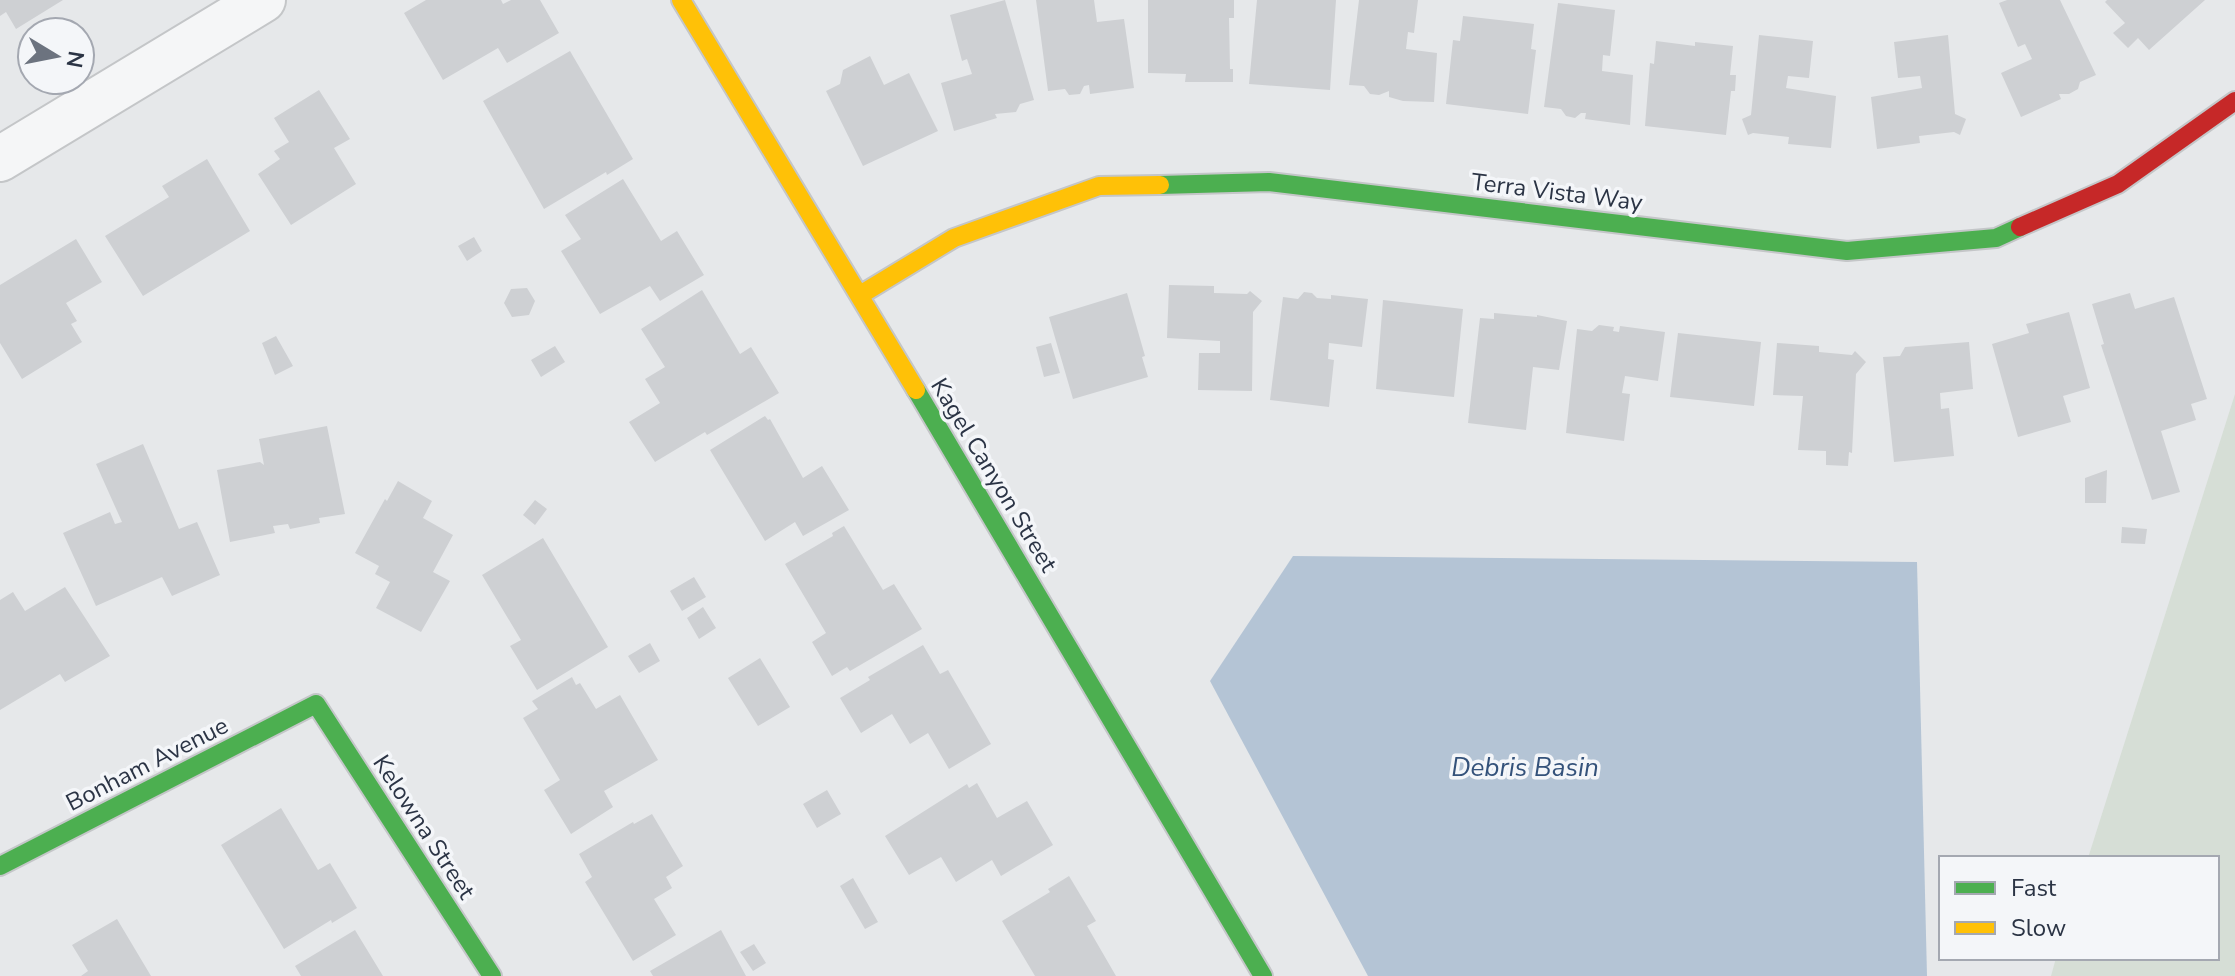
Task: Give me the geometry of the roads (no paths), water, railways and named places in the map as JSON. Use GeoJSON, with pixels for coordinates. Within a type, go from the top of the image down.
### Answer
{"type":"FeatureCollection","features":[{"type":"Feature","properties":{"kind":"street"},"geometry":{"type":"LineString","coordinates":[[0,159],[263,0]]}},
{"type":"Feature","properties":{"kind":"street","name":"Kagel Canyon Street"},"geometry":{"type":"LineString","coordinates":[[681,0],[860,295],[1263,976]]}},
{"type":"Feature","properties":{"kind":"street","name":"Terra Vista Way"},"geometry":{"type":"LineString","coordinates":[[860,295],[954,238],[1099,186],[1269,182],[1847,251],[1996,238],[2118,184],[2235,101]]}},
{"type":"Feature","properties":{"kind":"street","name":"Bonham Avenue"},"geometry":{"type":"LineString","coordinates":[[0,866],[316,704]]}},
{"type":"Feature","properties":{"kind":"street","name":"Kelowna Street"},"geometry":{"type":"LineString","coordinates":[[316,704],[492,976]]}},
{"type":"Feature","properties":{"kind":"water","name":"Debris Basin"},"geometry":{"type":"Polygon","coordinates":[[[1293,556],[1917,562],[1927,976],[1368,976],[1210,681],[1293,556]]]}}]}
